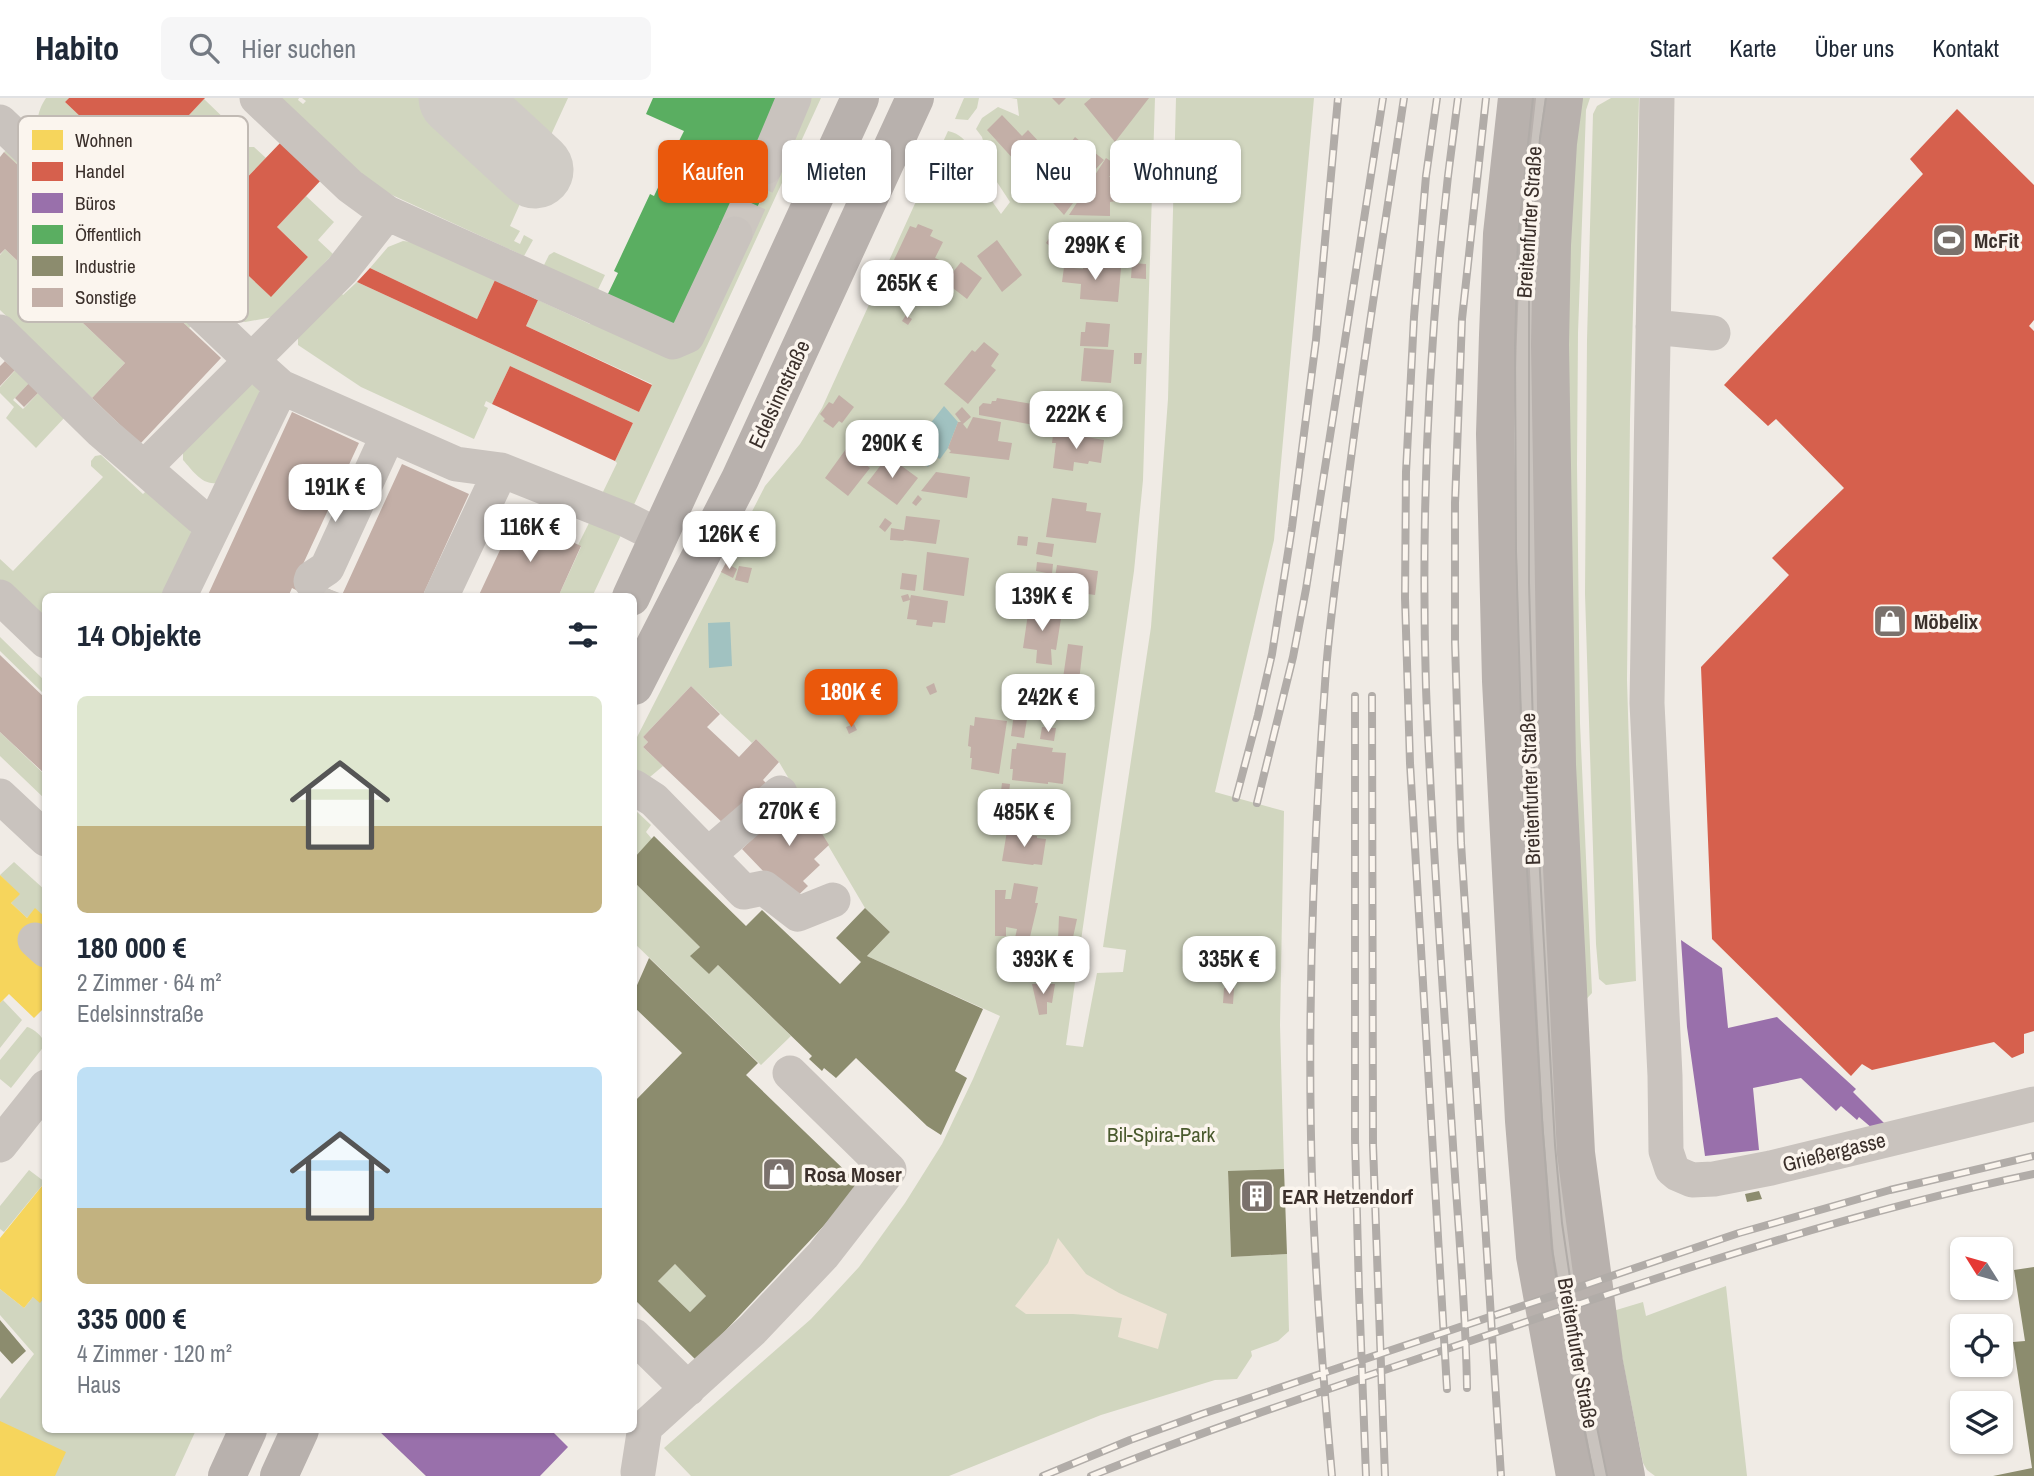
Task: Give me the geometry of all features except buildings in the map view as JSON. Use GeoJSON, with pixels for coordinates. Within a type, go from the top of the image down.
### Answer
{"type":"FeatureCollection","features":[{"type":"Feature","properties":{"kind":"main road"},"geometry":{"type":"LineString","coordinates":[[633,593],[860,98]]}},
{"type":"Feature","properties":{"kind":"main road","name":"Edelsinnstraße"},"geometry":{"type":"LineString","coordinates":[[637,680],[740,479],[915,98]]}},
{"type":"Feature","properties":{"kind":"main road","name":"Breitenfurter Straße"},"geometry":{"type":"LineString","coordinates":[[1517,98],[1502,234],[1497,347],[1501,681],[1522,1093],[1535,1256],[1575,1476]]}},
{"type":"Feature","properties":{"kind":"main road","name":"Breitenfurter Straße"},"geometry":{"type":"LineString","coordinates":[[1564,98],[1558,143],[1550,345],[1557,765],[1576,1153],[1604,1362],[1626,1476]]}},
{"type":"Feature","properties":{"kind":"main road"},"geometry":{"type":"LineString","coordinates":[[227,1476],[247,1433]]}},
{"type":"Feature","properties":{"kind":"main road"},"geometry":{"type":"LineString","coordinates":[[279,1476],[299,1433]]}},
{"type":"Feature","properties":{"kind":"street"},"geometry":{"type":"LineString","coordinates":[[257,98],[350,186],[387,213],[673,342],[687,336],[735,234]]}},
{"type":"Feature","properties":{"kind":"street"},"geometry":{"type":"LineString","coordinates":[[768,160],[794,98]]}},
{"type":"Feature","properties":{"kind":"street","name":"Breitenfurter Straße"},"geometry":{"type":"LineString","coordinates":[[1540,98],[1525,240],[1521,394],[1528,769],[1548,1134],[1559,1243],[1575,1350],[1601,1476]]}},
{"type":"Feature","properties":{"kind":"street"},"geometry":{"type":"LineString","coordinates":[[1657,98],[1653,327],[1713,333]]}},
{"type":"Feature","properties":{"kind":"street"},"geometry":{"type":"LineString","coordinates":[[1,125],[18,141]]}},
{"type":"Feature","properties":{"kind":"street"},"geometry":{"type":"LineString","coordinates":[[144,468],[342,270],[387,213]]}},
{"type":"Feature","properties":{"kind":"street"},"geometry":{"type":"LineString","coordinates":[[210,322],[281,387],[456,464],[501,470],[627,520],[659,536]]}},
{"type":"Feature","properties":{"kind":"street","name":"Grießergasse"},"geometry":{"type":"LineString","coordinates":[[1653,327],[1647,703],[1666,1150],[1672,1169],[1685,1178],[1702,1180],[1771,1168],[2034,1104]]}},
{"type":"Feature","properties":{"kind":"street"},"geometry":{"type":"LineString","coordinates":[[0,332],[101,431],[212,527]]}},
{"type":"Feature","properties":{"kind":"street"},"geometry":{"type":"LineString","coordinates":[[181,593],[281,387]]}},
{"type":"Feature","properties":{"kind":"street"},"geometry":{"type":"LineString","coordinates":[[315,586],[388,435]]}},
{"type":"Feature","properties":{"kind":"street"},"geometry":{"type":"LineString","coordinates":[[443,593],[501,470]]}},
{"type":"Feature","properties":{"kind":"street"},"geometry":{"type":"LineString","coordinates":[[0,597],[42,637]]}},
{"type":"Feature","properties":{"kind":"street"},"geometry":{"type":"LineString","coordinates":[[637,788],[654,800],[744,892],[764,888],[798,914],[833,900]]}},
{"type":"Feature","properties":{"kind":"street"},"geometry":{"type":"LineString","coordinates":[[708,855],[780,793]]}},
{"type":"Feature","properties":{"kind":"street"},"geometry":{"type":"LineString","coordinates":[[0,796],[42,835]]}},
{"type":"Feature","properties":{"kind":"street"},"geometry":{"type":"LineString","coordinates":[[638,1472],[639,1421],[688,1389],[752,1329],[822,1255],[889,1170],[790,1073]]}},
{"type":"Feature","properties":{"kind":"street"},"geometry":{"type":"LineString","coordinates":[[0,1145],[42,1092]]}},
{"type":"Feature","properties":{"kind":"street"},"geometry":{"type":"LineString","coordinates":[[637,1339],[688,1389]]}},
{"type":"Feature","properties":{"kind":"green space"},"geometry":{"type":"Polygon","coordinates":[[[46,98],[69,98],[65,102],[80,116],[38,116],[46,98]]]}},
{"type":"Feature","properties":{"kind":"green space"},"geometry":{"type":"Polygon","coordinates":[[[277,98],[299,98],[303,104],[306,101],[302,98],[445,98],[532,177],[510,226],[520,231],[514,241],[520,244],[524,235],[533,240],[524,256],[366,183],[277,98]]]}},
{"type":"Feature","properties":{"kind":"green space"},"geometry":{"type":"Polygon","coordinates":[[[470,98],[568,98],[539,161],[470,98]]]}},
{"type":"Feature","properties":{"kind":"green space"},"geometry":{"type":"Polygon","coordinates":[[[803,98],[821,98],[802,140],[782,140],[782,183],[632,509],[601,496],[633,423],[510,366],[492,404],[486,401],[484,406],[488,408],[474,439],[361,387],[298,345],[298,339],[273,317],[248,321],[248,275],[270,296],[308,257],[277,227],[306,196],[334,222],[318,240],[333,254],[318,270],[343,295],[357,282],[639,412],[652,384],[526,326],[538,300],[590,324],[703,203],[768,203],[768,140],[763,140],[803,98]]]}},
{"type":"Feature","properties":{"kind":"green space"},"geometry":{"type":"Polygon","coordinates":[[[964,98],[979,98],[977,108],[968,120],[955,119],[964,98]]]}},
{"type":"Feature","properties":{"kind":"green space","name":"Bil-Spira-Park"},"geometry":{"type":"Polygon","coordinates":[[[1011,98],[1155,98],[1154,140],[1110,140],[1110,203],[1152,203],[1143,480],[1134,571],[1066,1045],[1083,1047],[1097,973],[1123,972],[1126,950],[1103,947],[1151,627],[1168,399],[1173,203],[1241,203],[1241,140],[1175,140],[1176,98],[1314,98],[1274,540],[1215,792],[1284,811],[1280,1025],[1284,1169],[1228,1172],[1231,1257],[1287,1254],[1289,1331],[1278,1341],[1251,1351],[1252,1356],[1237,1379],[1215,1380],[1101,1415],[949,1476],[691,1476],[664,1448],[811,1319],[859,1267],[905,1203],[942,1144],[1000,1016],[867,956],[890,932],[865,908],[779,762],[756,739],[752,743],[691,686],[643,737],[648,742],[643,747],[663,766],[644,782],[637,778],[637,737],[765,486],[800,444],[822,408],[915,203],[994,203],[1001,214],[1010,202],[997,182],[997,140],[983,140],[976,129],[982,118],[998,107],[1019,116],[1017,99],[1011,98]]]}},
{"type":"Feature","properties":{"kind":"green space"},"geometry":{"type":"Polygon","coordinates":[[[1575,98],[1590,98],[1586,110],[1578,333],[1577,464],[1580,723],[1592,993],[1578,1008],[1559,352],[1575,98]]]}},
{"type":"Feature","properties":{"kind":"green space"},"geometry":{"type":"Polygon","coordinates":[[[1611,98],[1639,98],[1630,419],[1627,680],[1636,981],[1606,985],[1599,979],[1596,944],[1585,594],[1587,340],[1593,114],[1597,106],[1611,98]]]}},
{"type":"Feature","properties":{"kind":"green space"},"geometry":{"type":"Polygon","coordinates":[[[204,99],[222,116],[188,116],[204,99]]]}},
{"type":"Feature","properties":{"kind":"green space"},"geometry":{"type":"Polygon","coordinates":[[[948,131],[964,140],[944,140],[948,131]]]}},
{"type":"Feature","properties":{"kind":"green space"},"geometry":{"type":"Polygon","coordinates":[[[248,147],[254,147],[266,158],[248,177],[248,147]]]}},
{"type":"Feature","properties":{"kind":"green space"},"geometry":{"type":"Polygon","coordinates":[[[7,150],[18,160],[18,165],[4,152],[7,150]]]}},
{"type":"Feature","properties":{"kind":"green space"},"geometry":{"type":"Polygon","coordinates":[[[403,241],[412,242],[495,280],[477,319],[370,268],[388,247],[403,241]]]}},
{"type":"Feature","properties":{"kind":"green space"},"geometry":{"type":"Polygon","coordinates":[[[5,249],[18,261],[18,322],[82,322],[125,363],[92,398],[0,310],[0,255],[5,249]]]}},
{"type":"Feature","properties":{"kind":"green space"},"geometry":{"type":"Polygon","coordinates":[[[554,252],[605,275],[593,300],[542,269],[549,255],[554,252]]]}},
{"type":"Feature","properties":{"kind":"green space"},"geometry":{"type":"Polygon","coordinates":[[[183,322],[194,323],[189,328],[183,322]]]}},
{"type":"Feature","properties":{"kind":"green space"},"geometry":{"type":"Polygon","coordinates":[[[19,366],[33,379],[13,400],[23,409],[42,389],[66,416],[36,448],[6,418],[14,407],[0,393],[0,387],[19,366]]]}},
{"type":"Feature","properties":{"kind":"green space"},"geometry":{"type":"Polygon","coordinates":[[[254,384],[260,393],[216,483],[206,482],[183,460],[183,452],[248,386],[254,384]]]}},
{"type":"Feature","properties":{"kind":"green space"},"geometry":{"type":"Polygon","coordinates":[[[101,455],[143,494],[148,489],[189,527],[193,538],[168,593],[42,593],[42,630],[0,590],[0,559],[13,571],[103,477],[91,466],[95,456],[101,455]]]}},
{"type":"Feature","properties":{"kind":"green space"},"geometry":{"type":"Polygon","coordinates":[[[590,521],[621,535],[594,593],[560,593],[581,547],[578,545],[590,521]]]}},
{"type":"Feature","properties":{"kind":"green space"},"geometry":{"type":"Polygon","coordinates":[[[0,637],[42,678],[42,692],[0,651],[0,637]]]}},
{"type":"Feature","properties":{"kind":"green space"},"geometry":{"type":"Polygon","coordinates":[[[0,732],[42,772],[42,796],[0,756],[0,732]]]}},
{"type":"Feature","properties":{"kind":"green space"},"geometry":{"type":"Polygon","coordinates":[[[637,812],[651,825],[646,832],[652,839],[637,855],[637,812]]]}},
{"type":"Feature","properties":{"kind":"green space"},"geometry":{"type":"Polygon","coordinates":[[[14,862],[42,887],[42,915],[35,909],[27,918],[11,903],[19,894],[0,875],[14,862]]]}},
{"type":"Feature","properties":{"kind":"green space"},"geometry":{"type":"Polygon","coordinates":[[[637,885],[700,947],[691,956],[709,974],[718,965],[791,1036],[761,1065],[637,946],[637,885]]]}},
{"type":"Feature","properties":{"kind":"green space"},"geometry":{"type":"Polygon","coordinates":[[[3,1000],[22,1020],[0,1048],[0,1003],[3,1000]]]}},
{"type":"Feature","properties":{"kind":"green space"},"geometry":{"type":"Polygon","coordinates":[[[27,1027],[42,1038],[42,1049],[11,1088],[0,1079],[0,1060],[27,1027]]]}},
{"type":"Feature","properties":{"kind":"green space"},"geometry":{"type":"Polygon","coordinates":[[[29,1170],[42,1180],[42,1186],[4,1232],[0,1229],[0,1206],[29,1170]]]}},
{"type":"Feature","properties":{"kind":"green space"},"geometry":{"type":"Polygon","coordinates":[[[675,1264],[706,1296],[690,1312],[658,1281],[675,1264]]]}},
{"type":"Feature","properties":{"kind":"green space"},"geometry":{"type":"Polygon","coordinates":[[[1726,1286],[1747,1476],[1655,1476],[1643,1463],[1613,1311],[1643,1302],[1646,1316],[1726,1286]]]}},
{"type":"Feature","properties":{"kind":"green space"},"geometry":{"type":"Polygon","coordinates":[[[0,1289],[24,1308],[33,1297],[42,1296],[42,1433],[195,1433],[175,1476],[0,1476],[0,1399],[34,1354],[0,1315],[0,1289]]]}},
{"type":"Feature","properties":{"kind":"shaded area"},"geometry":{"type":"Polygon","coordinates":[[[1058,1238],[1086,1274],[1119,1293],[1167,1314],[1158,1349],[1118,1337],[1122,1318],[1026,1314],[1015,1306],[1048,1263],[1058,1238]]]}},
{"type":"Feature","properties":{"kind":"water"},"geometry":{"type":"Polygon","coordinates":[[[944,406],[958,422],[948,448],[940,459],[936,457],[928,467],[908,452],[944,406]]]}},
{"type":"Feature","properties":{"kind":"water"},"geometry":{"type":"Polygon","coordinates":[[[730,622],[732,666],[709,668],[708,623],[730,622]]]}},
{"type":"Feature","properties":{"kind":"taxiway"},"geometry":{"type":"LineString","coordinates":[[457,98],[535,170]]}},
{"type":"Feature","properties":{"kind":"tunnel"},"geometry":{"type":"LineString","coordinates":[[735,234],[749,203]]}},
{"type":"Feature","properties":{"kind":"tunnel"},"geometry":{"type":"LineString","coordinates":[[328,593],[329,589]]}},
{"type":"Feature","properties":{"kind":"tram line"},"geometry":{"type":"LineString","coordinates":[[1533,98],[1518,237],[1515,346],[1516,551],[1524,820],[1552,1249],[1567,1349],[1594,1476]]}},
{"type":"Feature","properties":{"kind":"tram line"},"geometry":{"type":"LineString","coordinates":[[1546,98],[1540,138],[1529,290],[1529,583],[1534,763],[1555,1145],[1562,1223],[1579,1339],[1607,1476]]}},
{"type":"Feature","properties":{"kind":"railway"},"geometry":{"type":"LineString","coordinates":[[1236,798],[1272,654],[1292,527],[1316,340],[1338,98]]}},
{"type":"Feature","properties":{"kind":"railway"},"geometry":{"type":"LineString","coordinates":[[1257,803],[1293,657],[1306,589],[1383,98]]}},
{"type":"Feature","properties":{"kind":"railway"},"geometry":{"type":"LineString","coordinates":[[1332,1476],[1313,1215],[1311,992],[1317,807],[1332,611],[1363,373],[1404,98]]}},
{"type":"Feature","properties":{"kind":"railway"},"geometry":{"type":"LineString","coordinates":[[1437,98],[1426,176],[1414,317],[1406,472],[1405,598],[1410,763],[1447,1389]]}},
{"type":"Feature","properties":{"kind":"railway"},"geometry":{"type":"LineString","coordinates":[[1458,98],[1434,318],[1426,466],[1425,614],[1432,806],[1464,1303],[1467,1388]]}},
{"type":"Feature","properties":{"kind":"railway"},"geometry":{"type":"LineString","coordinates":[[1486,98],[1462,319],[1455,503],[1455,642],[1461,843],[1501,1476]]}},
{"type":"Feature","properties":{"kind":"railway"},"geometry":{"type":"LineString","coordinates":[[1355,696],[1355,1139],[1366,1476]]}},
{"type":"Feature","properties":{"kind":"railway"},"geometry":{"type":"LineString","coordinates":[[1372,696],[1373,1145],[1385,1476]]}},
{"type":"Feature","properties":{"kind":"railway"},"geometry":{"type":"LineString","coordinates":[[1043,1476],[1202,1414],[1739,1233],[1890,1190],[2034,1156]]}},
{"type":"Feature","properties":{"kind":"railway"},"geometry":{"type":"LineString","coordinates":[[1091,1476],[1287,1403],[1757,1246],[1895,1207],[2034,1174]]}},
{"type":"Feature","properties":{"kind":"place","name":"McFit"},"geometry":{"type":"Point","coordinates":[1949,240]}},
{"type":"Feature","properties":{"kind":"place","name":"Möbelix"},"geometry":{"type":"Point","coordinates":[1890,621]}},
{"type":"Feature","properties":{"kind":"place","name":"Rosa Moser"},"geometry":{"type":"Point","coordinates":[779,1174]}},
{"type":"Feature","properties":{"kind":"place","name":"EAR Hetzendorf"},"geometry":{"type":"Point","coordinates":[1257,1196]}}]}
